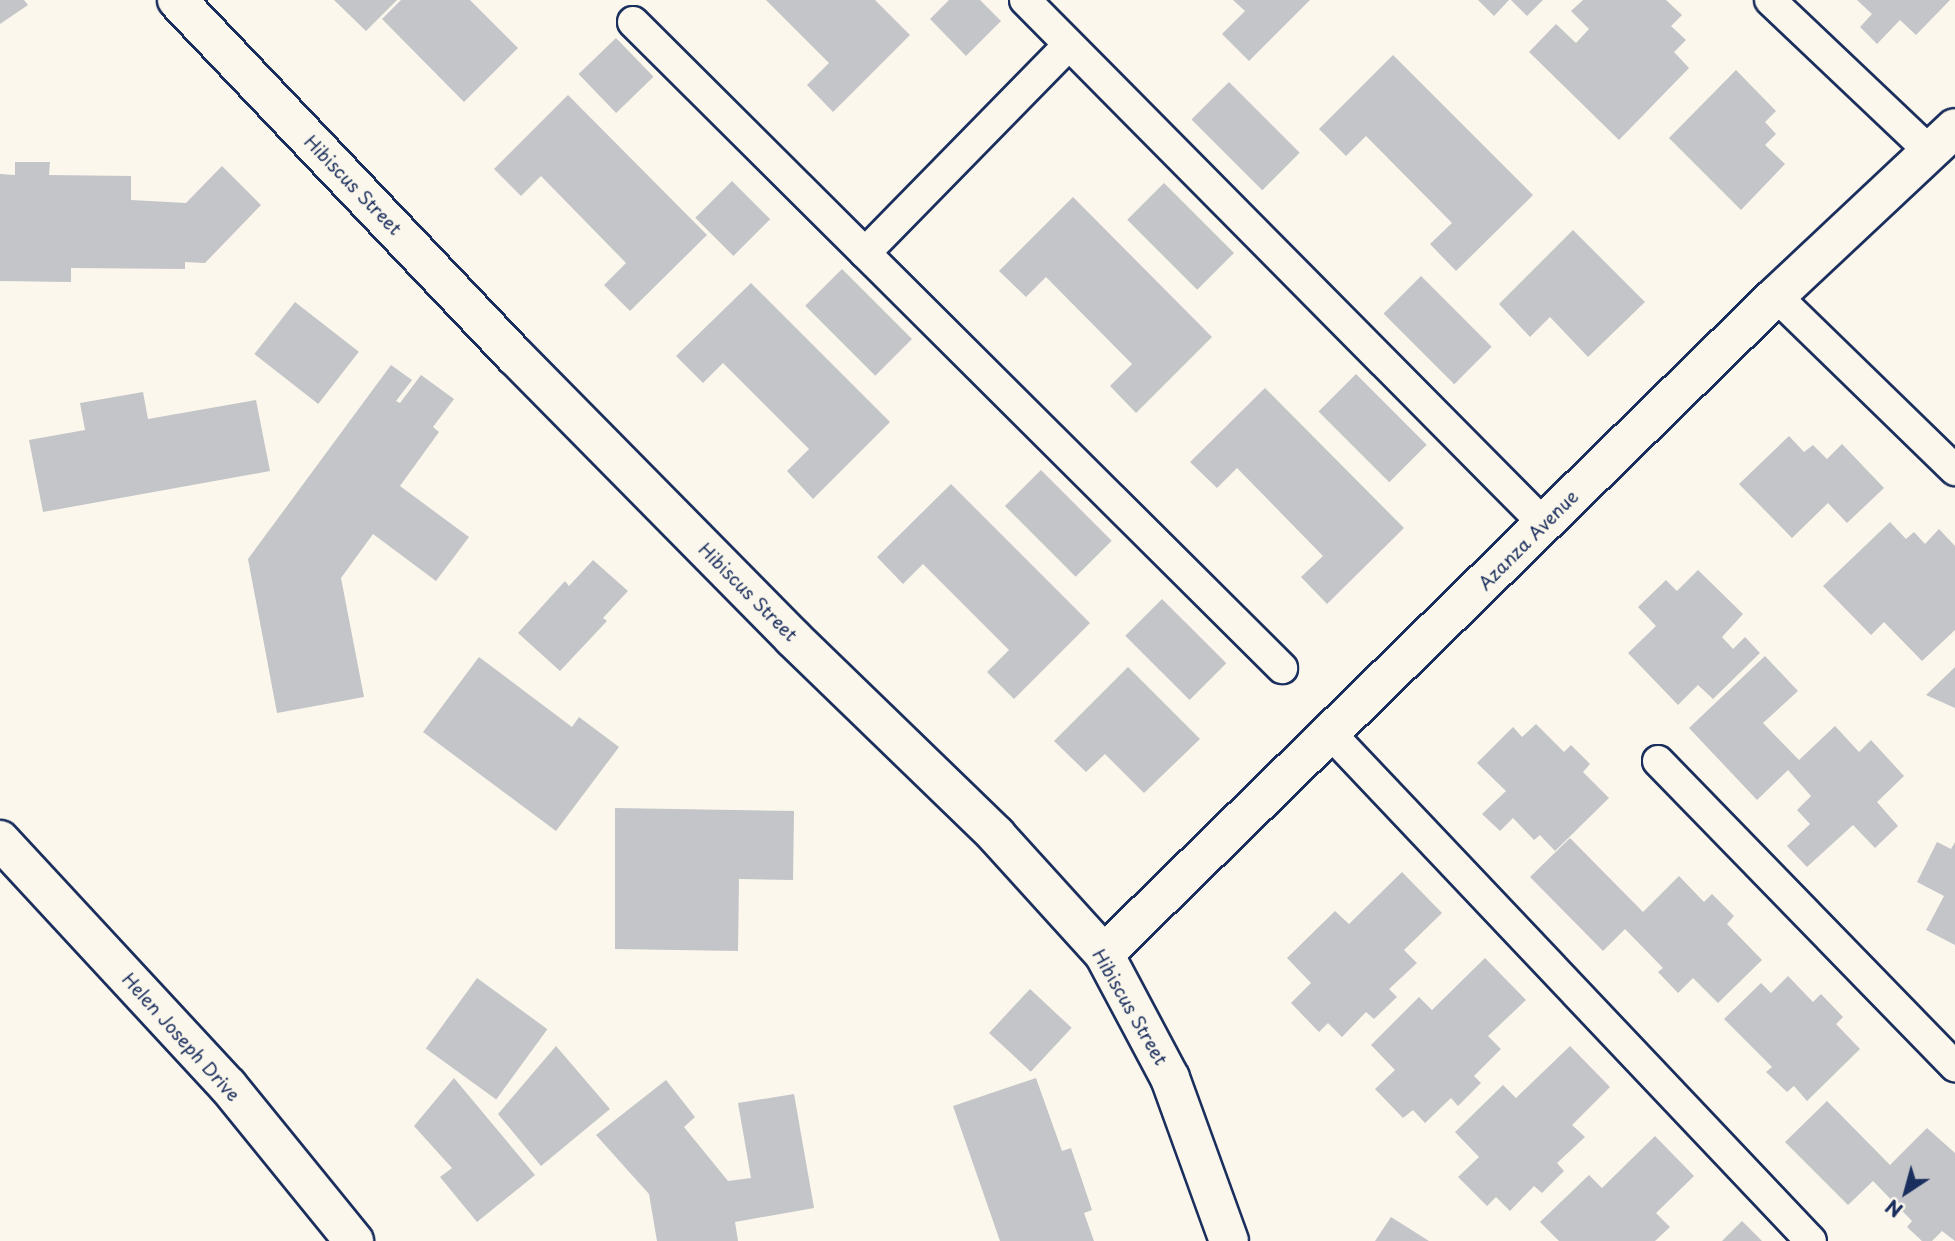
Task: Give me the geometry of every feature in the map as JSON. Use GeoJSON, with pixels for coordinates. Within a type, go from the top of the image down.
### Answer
{"type":"FeatureCollection","features":[{"type":"Feature","properties":{"kind":"street","name":"Hibiscus Street"},"geometry":{"type":"LineString","coordinates":[[177,0],[515,356],[793,638],[996,835],[1104,954],[1170,1078],[1229,1241]]}},
{"type":"Feature","properties":{"kind":"street","name":"Azanza Avenue"},"geometry":{"type":"LineString","coordinates":[[1104,954],[1776,296],[1942,140]]}},
{"type":"Feature","properties":{"kind":"street","name":"Helen Joseph Drive"},"geometry":{"type":"LineString","coordinates":[[0,840],[228,1086],[354,1241]]}},
{"type":"Feature","properties":{"kind":"lane"},"geometry":{"type":"LineString","coordinates":[[1025,0],[1544,524]]}},
{"type":"Feature","properties":{"kind":"lane"},"geometry":{"type":"LineString","coordinates":[[1770,0],[1942,140]]}},
{"type":"Feature","properties":{"kind":"lane"},"geometry":{"type":"LineString","coordinates":[[633,22],[1282,668]]}},
{"type":"Feature","properties":{"kind":"lane"},"geometry":{"type":"LineString","coordinates":[[865,253],[1069,45]]}},
{"type":"Feature","properties":{"kind":"lane"},"geometry":{"type":"LineString","coordinates":[[1776,296],[1955,470]]}},
{"type":"Feature","properties":{"kind":"lane"},"geometry":{"type":"LineString","coordinates":[[1331,734],[1811,1241]]}},
{"type":"Feature","properties":{"kind":"lane"},"geometry":{"type":"LineString","coordinates":[[1658,761],[1955,1066]]}},
{"type":"Feature","properties":{"kind":"building"},"geometry":{"type":"Polygon","coordinates":[[[0,0],[24,0],[28,5],[0,24],[0,0]]]}},
{"type":"Feature","properties":{"kind":"building"},"geometry":{"type":"Polygon","coordinates":[[[334,0],[397,0],[366,31],[334,0]]]}},
{"type":"Feature","properties":{"kind":"building"},"geometry":{"type":"Polygon","coordinates":[[[401,0],[470,0],[518,48],[464,102],[382,19],[401,0]]]}},
{"type":"Feature","properties":{"kind":"building"},"geometry":{"type":"Polygon","coordinates":[[[766,0],[875,0],[910,35],[833,112],[807,85],[829,63],[766,0]]]}},
{"type":"Feature","properties":{"kind":"building"},"geometry":{"type":"Polygon","coordinates":[[[949,0],[980,0],[1001,21],[966,56],[930,19],[949,0]]]}},
{"type":"Feature","properties":{"kind":"building"},"geometry":{"type":"Polygon","coordinates":[[[1233,0],[1310,0],[1249,61],[1222,34],[1245,11],[1233,0]]]}},
{"type":"Feature","properties":{"kind":"building"},"geometry":{"type":"Polygon","coordinates":[[[1478,0],[1509,0],[1494,16],[1478,0]]]}},
{"type":"Feature","properties":{"kind":"building"},"geometry":{"type":"Polygon","coordinates":[[[1511,0],[1543,0],[1527,16],[1511,0]]]}},
{"type":"Feature","properties":{"kind":"building"},"geometry":{"type":"Polygon","coordinates":[[[1583,0],[1666,0],[1682,15],[1671,26],[1686,40],[1674,52],[1689,68],[1619,140],[1529,52],[1556,24],[1576,43],[1589,29],[1571,11],[1583,0]]]}},
{"type":"Feature","properties":{"kind":"building"},"geometry":{"type":"Polygon","coordinates":[[[1857,0],[1950,0],[1916,35],[1900,20],[1877,44],[1860,27],[1872,14],[1857,0]]]}},
{"type":"Feature","properties":{"kind":"building"},"geometry":{"type":"Polygon","coordinates":[[[616,38],[654,77],[616,113],[579,74],[616,38]]]}},
{"type":"Feature","properties":{"kind":"building"},"geometry":{"type":"Polygon","coordinates":[[[1393,55],[1533,195],[1456,271],[1430,244],[1452,223],[1366,136],[1346,156],[1319,129],[1393,55]]]}},
{"type":"Feature","properties":{"kind":"building"},"geometry":{"type":"Polygon","coordinates":[[[1736,70],[1776,111],[1765,122],[1776,134],[1765,145],[1785,164],[1741,210],[1669,138],[1736,70]]]}},
{"type":"Feature","properties":{"kind":"building"},"geometry":{"type":"Polygon","coordinates":[[[1229,82],[1300,153],[1262,190],[1192,119],[1229,82]]]}},
{"type":"Feature","properties":{"kind":"building"},"geometry":{"type":"Polygon","coordinates":[[[568,95],[707,235],[630,311],[604,285],[626,263],[541,176],[521,196],[494,169],[568,95]]]}},
{"type":"Feature","properties":{"kind":"building"},"geometry":{"type":"Polygon","coordinates":[[[15,162],[50,162],[49,175],[131,176],[131,200],[186,203],[222,166],[261,205],[205,263],[185,262],[185,269],[71,268],[71,282],[0,281],[0,174],[15,175],[15,162]]]}},
{"type":"Feature","properties":{"kind":"building"},"geometry":{"type":"Polygon","coordinates":[[[732,181],[770,219],[733,256],[695,218],[732,181]]]}},
{"type":"Feature","properties":{"kind":"building"},"geometry":{"type":"Polygon","coordinates":[[[1164,183],[1234,253],[1197,290],[1127,220],[1164,183]]]}},
{"type":"Feature","properties":{"kind":"building"},"geometry":{"type":"Polygon","coordinates":[[[1073,197],[1212,337],[1136,413],[1110,386],[1132,364],[1046,277],[1026,297],[999,271],[1073,197]]]}},
{"type":"Feature","properties":{"kind":"building"},"geometry":{"type":"Polygon","coordinates":[[[1573,230],[1645,302],[1588,357],[1550,317],[1530,337],[1499,304],[1573,230]]]}},
{"type":"Feature","properties":{"kind":"building"},"geometry":{"type":"Polygon","coordinates":[[[842,269],[912,339],[875,376],[805,306],[842,269]]]}},
{"type":"Feature","properties":{"kind":"building"},"geometry":{"type":"Polygon","coordinates":[[[1421,276],[1492,347],[1454,384],[1384,313],[1421,276]]]}},
{"type":"Feature","properties":{"kind":"building"},"geometry":{"type":"Polygon","coordinates":[[[751,283],[890,422],[813,499],[787,471],[809,449],[723,363],[703,383],[676,356],[751,283]]]}},
{"type":"Feature","properties":{"kind":"building"},"geometry":{"type":"Polygon","coordinates":[[[295,302],[359,352],[318,404],[254,354],[295,302]]]}},
{"type":"Feature","properties":{"kind":"building"},"geometry":{"type":"Polygon","coordinates":[[[391,365],[412,380],[396,401],[400,403],[421,375],[454,399],[433,427],[439,432],[400,486],[469,537],[436,581],[373,534],[341,578],[364,697],[277,713],[248,559],[391,365]]]}},
{"type":"Feature","properties":{"kind":"building"},"geometry":{"type":"Polygon","coordinates":[[[1356,374],[1427,445],[1389,482],[1319,411],[1356,374]]]}},
{"type":"Feature","properties":{"kind":"building"},"geometry":{"type":"Polygon","coordinates":[[[1265,388],[1404,528],[1327,604],[1301,577],[1323,556],[1237,468],[1217,488],[1190,462],[1265,388]]]}},
{"type":"Feature","properties":{"kind":"building"},"geometry":{"type":"Polygon","coordinates":[[[143,392],[148,419],[256,400],[270,471],[43,512],[29,440],[85,430],[80,403],[143,392]]]}},
{"type":"Feature","properties":{"kind":"building"},"geometry":{"type":"Polygon","coordinates":[[[1789,436],[1804,452],[1813,445],[1827,459],[1842,444],[1884,488],[1847,523],[1828,503],[1792,538],[1739,484],[1789,436]]]}},
{"type":"Feature","properties":{"kind":"building"},"geometry":{"type":"Polygon","coordinates":[[[1041,470],[1112,541],[1076,577],[1005,506],[1041,470]]]}},
{"type":"Feature","properties":{"kind":"building"},"geometry":{"type":"Polygon","coordinates":[[[951,484],[1090,623],[1014,699],[987,672],[1009,650],[923,564],[903,584],[877,557],[951,484]]]}},
{"type":"Feature","properties":{"kind":"building"},"geometry":{"type":"Polygon","coordinates":[[[1890,522],[1906,539],[1914,532],[1925,544],[1939,529],[1955,546],[1955,630],[1922,661],[1884,622],[1871,635],[1823,586],[1890,522]]]}},
{"type":"Feature","properties":{"kind":"building"},"geometry":{"type":"Polygon","coordinates":[[[593,560],[628,591],[603,618],[607,621],[560,671],[518,633],[565,581],[569,586],[593,560]]]}},
{"type":"Feature","properties":{"kind":"building"},"geometry":{"type":"Polygon","coordinates":[[[1698,570],[1743,614],[1722,637],[1733,649],[1745,637],[1760,653],[1713,699],[1698,685],[1678,705],[1628,653],[1656,626],[1638,607],[1666,580],[1677,591],[1698,570]]]}},
{"type":"Feature","properties":{"kind":"building"},"geometry":{"type":"Polygon","coordinates":[[[1162,599],[1226,663],[1190,700],[1125,636],[1162,599]]]}},
{"type":"Feature","properties":{"kind":"building"},"geometry":{"type":"Polygon","coordinates":[[[1765,656],[1798,691],[1763,723],[1799,760],[1835,726],[1859,752],[1871,740],[1904,776],[1877,802],[1898,826],[1875,848],[1853,825],[1807,867],[1787,846],[1810,824],[1797,810],[1811,796],[1788,770],[1757,800],[1689,728],[1765,656]]]}},
{"type":"Feature","properties":{"kind":"building"},"geometry":{"type":"Polygon","coordinates":[[[479,657],[572,727],[579,717],[619,747],[556,831],[423,732],[479,657]]]}},
{"type":"Feature","properties":{"kind":"building"},"geometry":{"type":"Polygon","coordinates":[[[1128,667],[1200,739],[1144,793],[1105,754],[1086,772],[1054,741],[1128,667]]]}},
{"type":"Feature","properties":{"kind":"building"},"geometry":{"type":"Polygon","coordinates":[[[1955,667],[1955,708],[1926,695],[1955,667]]]}},
{"type":"Feature","properties":{"kind":"building"},"geometry":{"type":"Polygon","coordinates":[[[1536,724],[1564,752],[1571,745],[1590,764],[1583,772],[1609,798],[1555,851],[1540,835],[1534,840],[1513,818],[1500,831],[1482,814],[1506,791],[1477,763],[1513,727],[1522,737],[1536,724]]]}},
{"type":"Feature","properties":{"kind":"building"},"geometry":{"type":"Polygon","coordinates":[[[615,808],[794,811],[793,880],[739,879],[738,951],[615,949],[615,808]]]}},
{"type":"Feature","properties":{"kind":"building"},"geometry":{"type":"Polygon","coordinates":[[[1570,838],[1643,912],[1679,876],[1704,902],[1712,894],[1734,916],[1727,924],[1762,960],[1718,1003],[1693,978],[1678,993],[1658,972],[1663,968],[1625,929],[1603,951],[1530,877],[1570,838]]]}},
{"type":"Feature","properties":{"kind":"building"},"geometry":{"type":"Polygon","coordinates":[[[1937,842],[1951,849],[1955,842],[1955,945],[1926,930],[1944,896],[1917,882],[1937,842]]]}},
{"type":"Feature","properties":{"kind":"building"},"geometry":{"type":"Polygon","coordinates":[[[1402,872],[1442,913],[1404,950],[1417,963],[1389,989],[1397,997],[1374,1019],[1366,1012],[1342,1037],[1328,1023],[1319,1032],[1291,1003],[1311,983],[1287,958],[1335,911],[1349,924],[1402,872]]]}},
{"type":"Feature","properties":{"kind":"building"},"geometry":{"type":"Polygon","coordinates":[[[1485,958],[1526,1000],[1488,1036],[1501,1049],[1474,1076],[1481,1083],[1458,1106],[1451,1098],[1425,1123],[1413,1110],[1403,1118],[1375,1089],[1395,1070],[1371,1045],[1419,997],[1432,1010],[1485,958]]]}},
{"type":"Feature","properties":{"kind":"building"},"geometry":{"type":"Polygon","coordinates":[[[1788,976],[1813,1002],[1821,994],[1843,1017],[1836,1024],[1860,1049],[1807,1101],[1794,1086],[1787,1092],[1766,1072],[1772,1067],[1724,1019],[1761,983],[1771,993],[1788,976]]]}},
{"type":"Feature","properties":{"kind":"building"},"geometry":{"type":"Polygon","coordinates":[[[477,978],[547,1029],[496,1100],[426,1048],[477,978]]]}},
{"type":"Feature","properties":{"kind":"building"},"geometry":{"type":"Polygon","coordinates":[[[1030,989],[1072,1028],[1031,1072],[989,1033],[1030,989]]]}},
{"type":"Feature","properties":{"kind":"building"},"geometry":{"type":"Polygon","coordinates":[[[556,1046],[610,1109],[541,1166],[498,1114],[556,1046]]]}},
{"type":"Feature","properties":{"kind":"building"},"geometry":{"type":"Polygon","coordinates":[[[1570,1046],[1610,1087],[1572,1125],[1585,1137],[1557,1163],[1564,1171],[1542,1193],[1534,1186],[1510,1211],[1496,1197],[1487,1206],[1458,1177],[1479,1157],[1455,1132],[1503,1085],[1516,1098],[1570,1046]]]}},
{"type":"Feature","properties":{"kind":"building"},"geometry":{"type":"Polygon","coordinates":[[[454,1078],[535,1175],[477,1222],[440,1177],[452,1168],[414,1126],[454,1078]]]}},
{"type":"Feature","properties":{"kind":"building"},"geometry":{"type":"Polygon","coordinates":[[[1036,1078],[1062,1151],[1071,1148],[1092,1210],[1084,1213],[1094,1241],[1000,1241],[953,1106],[1036,1078]]]}},
{"type":"Feature","properties":{"kind":"building"},"geometry":{"type":"Polygon","coordinates":[[[666,1080],[695,1117],[684,1127],[728,1181],[751,1178],[738,1103],[794,1094],[814,1208],[735,1222],[738,1241],[657,1241],[649,1194],[596,1135],[666,1080]]]}},
{"type":"Feature","properties":{"kind":"building"},"geometry":{"type":"Polygon","coordinates":[[[1827,1101],[1890,1165],[1927,1128],[1955,1153],[1955,1241],[1942,1231],[1932,1241],[1922,1241],[1907,1227],[1912,1221],[1873,1181],[1848,1205],[1785,1142],[1827,1101]]]}},
{"type":"Feature","properties":{"kind":"building"},"geometry":{"type":"Polygon","coordinates":[[[1655,1136],[1694,1176],[1656,1213],[1670,1227],[1655,1241],[1559,1241],[1540,1222],[1589,1175],[1602,1188],[1655,1136]]]}},
{"type":"Feature","properties":{"kind":"building"},"geometry":{"type":"Polygon","coordinates":[[[1391,1217],[1429,1241],[1375,1241],[1391,1217]]]}},
{"type":"Feature","properties":{"kind":"building"},"geometry":{"type":"Polygon","coordinates":[[[1742,1221],[1762,1241],[1722,1241],[1742,1221]]]}}]}
